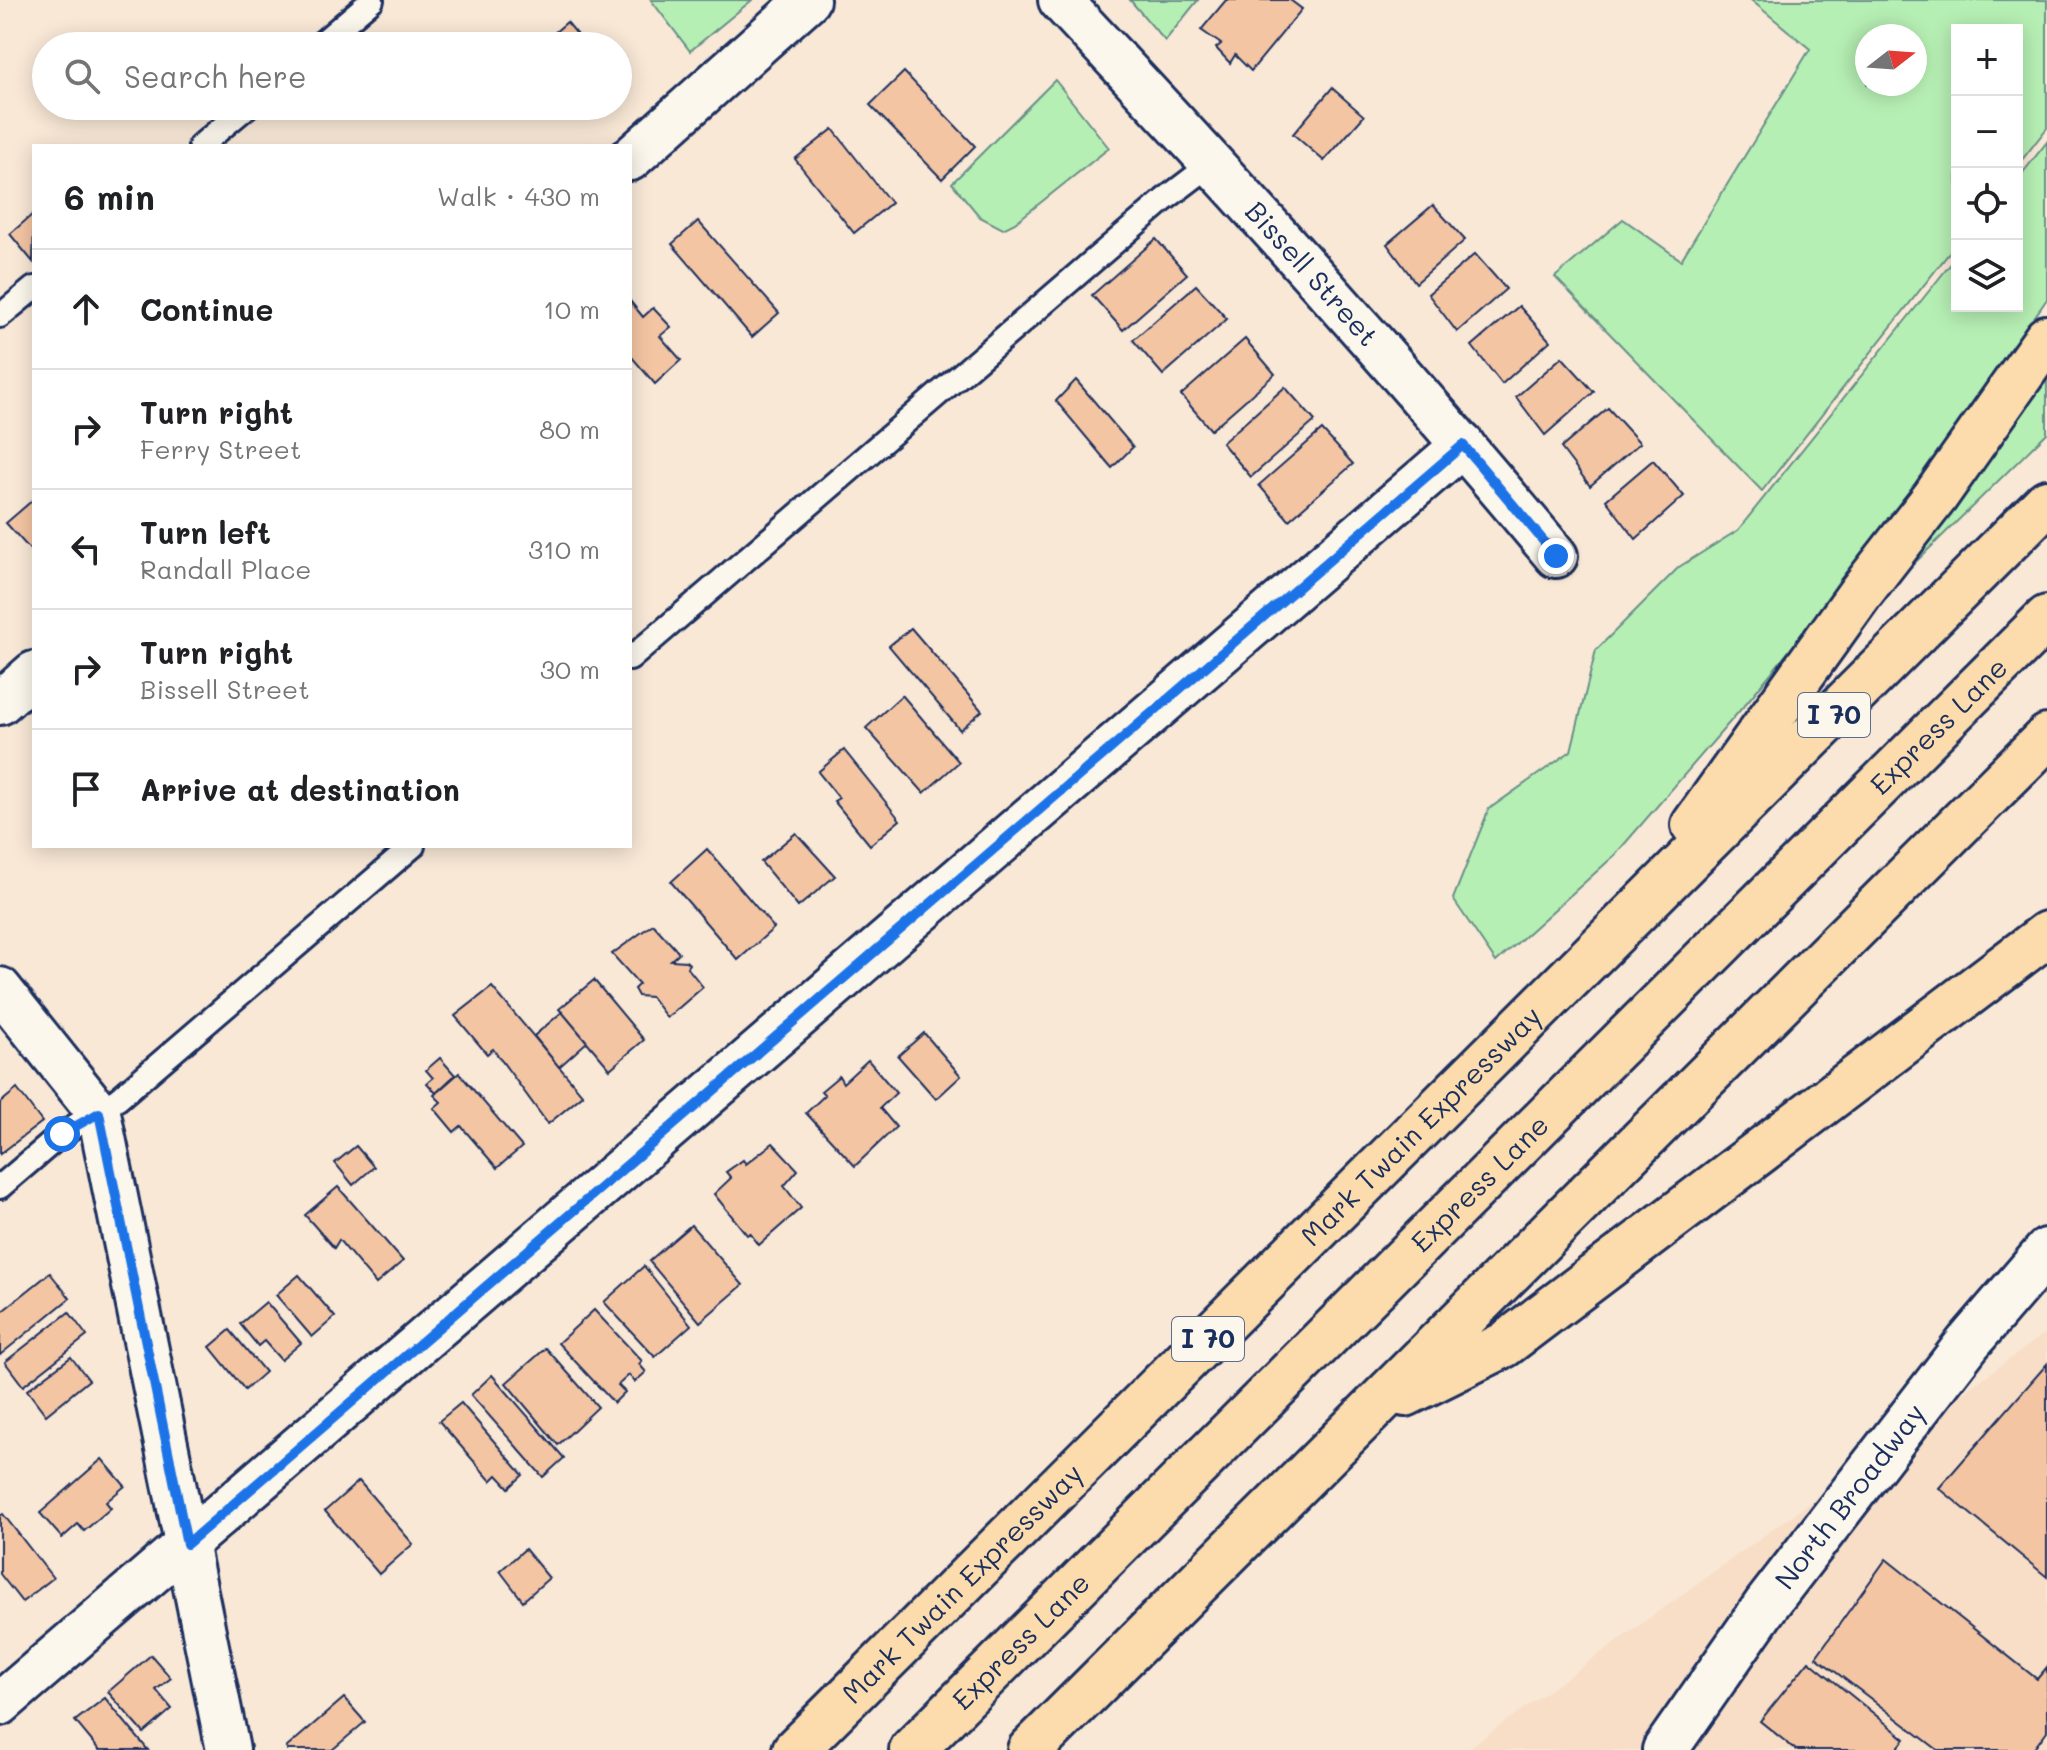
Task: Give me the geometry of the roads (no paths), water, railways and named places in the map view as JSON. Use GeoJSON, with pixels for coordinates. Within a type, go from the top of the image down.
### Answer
{"type":"FeatureCollection","features":[{"type":"Feature","properties":{"kind":"highway"},"geometry":{"type":"LineString","coordinates":[[1620,928],[1861,592],[1935,497],[2047,338]]}},
{"type":"Feature","properties":{"kind":"highway","name":"Mark Twain Expressway"},"geometry":{"type":"LineString","coordinates":[[795,1750],[2047,502]]}},
{"type":"Feature","properties":{"kind":"highway","name":"Express Lane"},"geometry":{"type":"LineString","coordinates":[[912,1750],[2047,618]]}},
{"type":"Feature","properties":{"kind":"highway"},"geometry":{"type":"LineString","coordinates":[[1030,1750],[2047,737]]}},
{"type":"Feature","properties":{"kind":"highway"},"geometry":{"type":"LineString","coordinates":[[1371,1412],[1504,1345],[2047,934]]}},
{"type":"Feature","properties":{"kind":"main road","name":"North Broadway"},"geometry":{"type":"LineString","coordinates":[[1671,1748],[1775,1593],[1968,1343],[2047,1251]]}},
{"type":"Feature","properties":{"kind":"street"},"geometry":{"type":"LineString","coordinates":[[632,157],[808,0]]}},
{"type":"Feature","properties":{"kind":"street","name":"Bissell Street"},"geometry":{"type":"LineString","coordinates":[[1060,0],[1214,162],[1463,445],[1556,556]]}},
{"type":"Feature","properties":{"kind":"street"},"geometry":{"type":"LineString","coordinates":[[0,1704],[1463,445]]}},
{"type":"Feature","properties":{"kind":"street"},"geometry":{"type":"LineString","coordinates":[[0,703],[32,675]]}},
{"type":"Feature","properties":{"kind":"street"},"geometry":{"type":"LineString","coordinates":[[0,989],[99,1113],[228,1750]]}},
{"type":"Feature","properties":{"kind":"lane"},"geometry":{"type":"LineString","coordinates":[[334,32],[372,0]]}},
{"type":"Feature","properties":{"kind":"lane"},"geometry":{"type":"LineString","coordinates":[[202,144],[231,120]]}},
{"type":"Feature","properties":{"kind":"lane"},"geometry":{"type":"LineString","coordinates":[[632,657],[1164,200],[1214,162]]}},
{"type":"Feature","properties":{"kind":"lane"},"geometry":{"type":"LineString","coordinates":[[0,316],[32,290]]}},
{"type":"Feature","properties":{"kind":"lane"},"geometry":{"type":"LineString","coordinates":[[0,1187],[62,1134],[118,1099],[411,848]]}}]}
